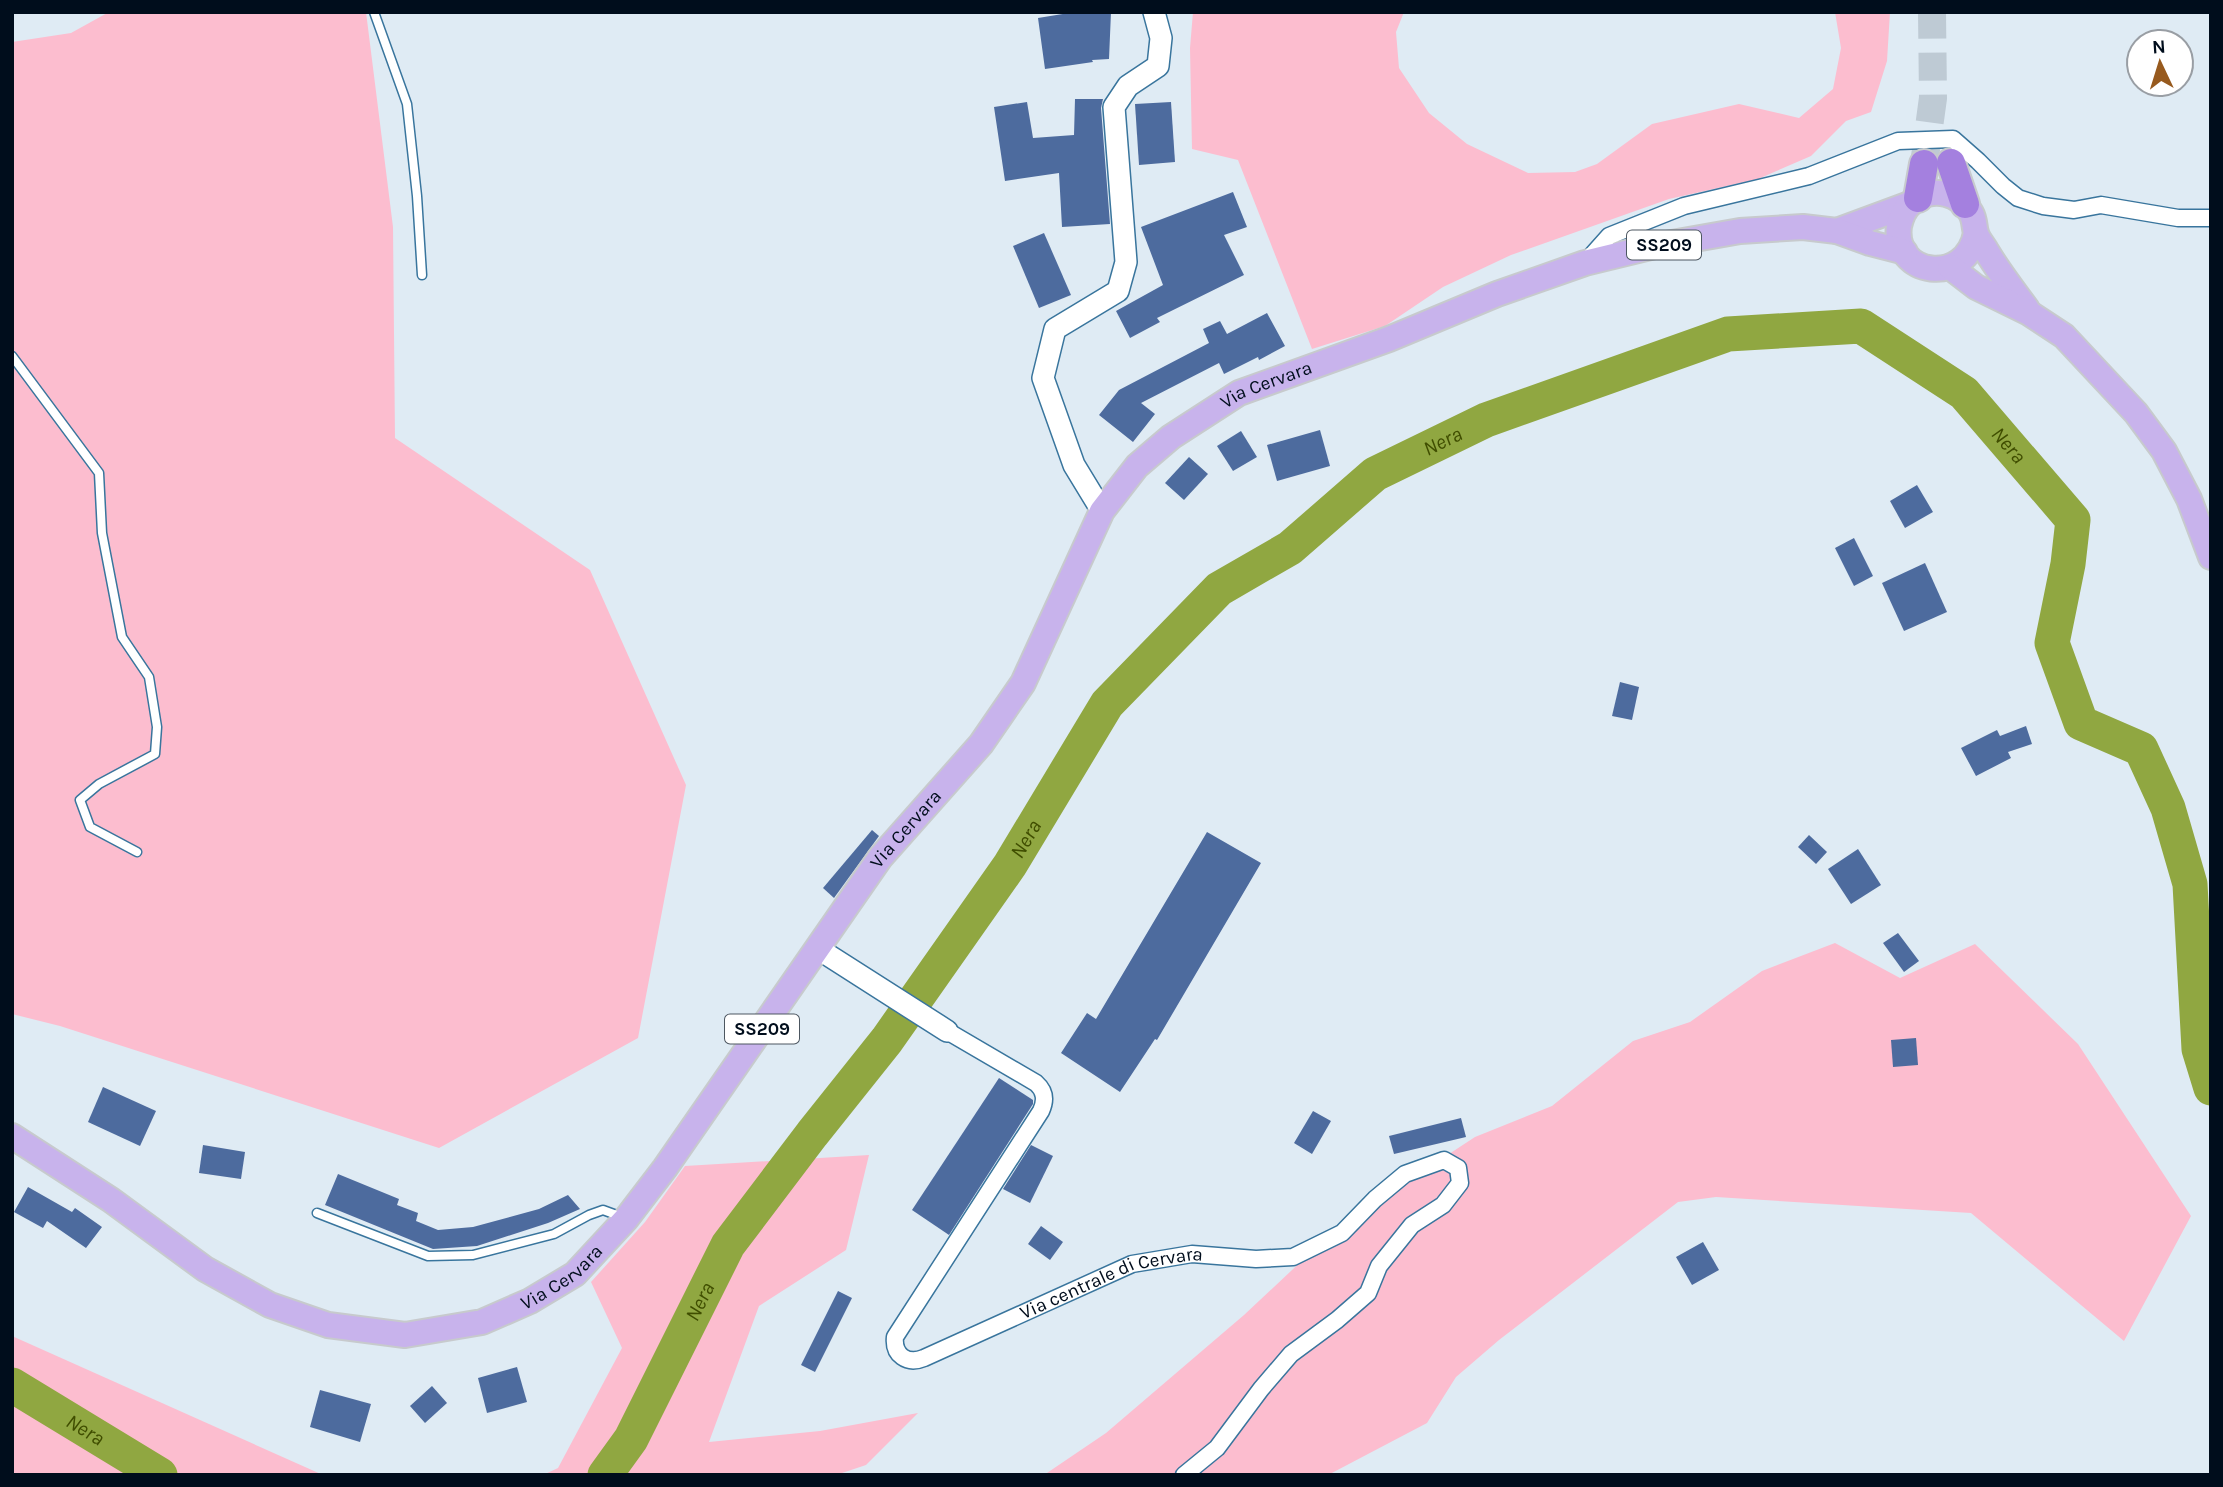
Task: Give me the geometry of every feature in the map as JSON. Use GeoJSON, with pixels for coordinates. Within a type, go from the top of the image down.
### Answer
{"type":"FeatureCollection","features":[{"type":"Feature","properties":{"kind":"highway"},"geometry":{"type":"LineString","coordinates":[[1914,201],[1937,164],[1965,204]]}},
{"type":"Feature","properties":{"kind":"main road","name":"SS209"},"geometry":{"type":"LineString","coordinates":[[1914,201],[1936,192],[1947,194],[1965,204],[1971,213],[1976,233],[2029,313]]}},
{"type":"Feature","properties":{"kind":"main road","name":"Via Cervara"},"geometry":{"type":"LineString","coordinates":[[1837,231],[1914,201]]}},
{"type":"Feature","properties":{"kind":"main road"},"geometry":{"type":"LineString","coordinates":[[1905,252],[1899,232],[1903,212],[1914,201]]}},
{"type":"Feature","properties":{"kind":"main road","name":"Via Cervara"},"geometry":{"type":"LineString","coordinates":[[12,1136],[110,1200],[205,1269],[270,1306],[328,1325],[405,1335],[482,1322],[530,1301],[575,1274],[626,1219],[672,1158],[880,858],[981,744],[1023,683],[1102,511],[1137,466],[1171,437],[1239,393],[1388,339],[1497,294],[1585,262],[1740,231],[1803,227],[1837,231],[1905,252]]}},
{"type":"Feature","properties":{"kind":"main road"},"geometry":{"type":"LineString","coordinates":[[1950,267],[1958,264],[1970,251],[1976,233]]}},
{"type":"Feature","properties":{"kind":"main road","name":"SS209"},"geometry":{"type":"LineString","coordinates":[[1905,252],[1912,260],[1929,269],[1950,267],[1976,287],[2029,313],[2064,336],[2136,413],[2164,452],[2189,499],[2211,557]]}},
{"type":"Feature","properties":{"kind":"street"},"geometry":{"type":"LineString","coordinates":[[1102,511],[1074,466],[1043,378],[1055,329],[1118,291],[1126,262],[1114,107],[1128,86],[1158,66],[1161,38],[1154,12]]}},
{"type":"Feature","properties":{"kind":"street"},"geometry":{"type":"LineString","coordinates":[[1585,262],[1609,236],[1684,206],[1809,176],[1898,141],[1953,139],[2018,198],[2043,206],[2074,210],[2101,205],[2178,218],[2211,218]]}},
{"type":"Feature","properties":{"kind":"street","name":"Via centrale di Cervara"},"geometry":{"type":"LineString","coordinates":[[817,947],[947,1031],[1036,1083],[1041,1087],[1044,1099],[1041,1111],[895,1336],[900,1355],[911,1361],[924,1358],[1132,1264],[1192,1255],[1256,1259],[1293,1257],[1342,1233],[1375,1199],[1405,1174],[1444,1160],[1458,1168],[1461,1183],[1443,1205],[1412,1225],[1379,1266],[1367,1293],[1337,1320],[1291,1354],[1217,1448],[1184,1475]]}},
{"type":"Feature","properties":{"kind":"lane"},"geometry":{"type":"LineString","coordinates":[[374,12],[407,104],[422,275]]}},
{"type":"Feature","properties":{"kind":"lane"},"geometry":{"type":"LineString","coordinates":[[12,356],[99,473],[102,533],[122,637],[149,677],[157,727],[155,754],[99,785],[80,800],[90,827],[137,852]]}},
{"type":"Feature","properties":{"kind":"lane"},"geometry":{"type":"LineString","coordinates":[[317,1213],[428,1256],[473,1255],[554,1234],[603,1210],[626,1219]]}},
{"type":"Feature","properties":{"kind":"shaded area"},"geometry":{"type":"Polygon","coordinates":[[[109,12],[366,12],[393,227],[395,438],[590,570],[686,785],[638,1038],[439,1148],[60,1026],[12,1014],[12,42],[71,33],[109,12]]]}},
{"type":"Feature","properties":{"kind":"shaded area"},"geometry":{"type":"Polygon","coordinates":[[[1193,12],[1404,12],[1396,32],[1399,68],[1429,113],[1467,144],[1528,173],[1575,172],[1597,164],[1652,124],[1739,104],[1799,118],[1833,89],[1841,48],[1835,12],[1890,12],[1887,61],[1871,112],[1846,121],[1811,156],[1758,179],[1669,199],[1511,255],[1443,287],[1385,326],[1312,349],[1238,160],[1192,149],[1190,48],[1193,12]]]}},
{"type":"Feature","properties":{"kind":"shaded area"},"geometry":{"type":"Polygon","coordinates":[[[1835,943],[1900,978],[1975,944],[2078,1044],[2191,1216],[2124,1341],[1971,1213],[1716,1197],[1678,1202],[1499,1340],[1456,1377],[1427,1423],[1328,1475],[1044,1475],[1106,1433],[1244,1315],[1339,1226],[1475,1137],[1552,1106],[1633,1041],[1690,1022],[1762,971],[1835,943]]]}},
{"type":"Feature","properties":{"kind":"shaded area"},"geometry":{"type":"Polygon","coordinates":[[[869,1155],[846,1250],[759,1306],[709,1442],[820,1431],[918,1413],[866,1465],[836,1475],[543,1475],[558,1468],[622,1348],[591,1282],[645,1222],[685,1166],[869,1155]]]}},
{"type":"Feature","properties":{"kind":"shaded area"},"geometry":{"type":"Polygon","coordinates":[[[12,1336],[323,1475],[12,1475],[12,1336]]]}},
{"type":"Feature","properties":{"kind":"building"},"geometry":{"type":"Polygon","coordinates":[[[1075,12],[1111,12],[1109,59],[1045,69],[1038,18],[1075,12]]]}},
{"type":"Feature","properties":{"kind":"building"},"geometry":{"type":"Polygon","coordinates":[[[1075,99],[1103,99],[1101,108],[1110,224],[1062,227],[1059,173],[1005,181],[994,107],[1027,102],[1033,138],[1074,135],[1075,99]]]}},
{"type":"Feature","properties":{"kind":"building"},"geometry":{"type":"Polygon","coordinates":[[[1171,102],[1175,162],[1139,165],[1135,104],[1171,102]]]}},
{"type":"Feature","properties":{"kind":"building"},"geometry":{"type":"Polygon","coordinates":[[[1233,192],[1247,227],[1224,235],[1244,275],[1157,318],[1160,322],[1130,338],[1116,311],[1163,285],[1141,227],[1233,192]]]}},
{"type":"Feature","properties":{"kind":"building"},"geometry":{"type":"Polygon","coordinates":[[[1044,233],[1071,295],[1039,308],[1013,246],[1044,233]]]}},
{"type":"Feature","properties":{"kind":"building"},"geometry":{"type":"Polygon","coordinates":[[[1267,313],[1285,346],[1224,374],[1219,363],[1141,403],[1155,414],[1133,442],[1099,415],[1119,390],[1209,343],[1203,329],[1220,321],[1227,334],[1267,313]]]}},
{"type":"Feature","properties":{"kind":"building"},"geometry":{"type":"Polygon","coordinates":[[[1320,430],[1330,466],[1277,481],[1267,445],[1320,430]]]}},
{"type":"Feature","properties":{"kind":"building"},"geometry":{"type":"Polygon","coordinates":[[[1241,431],[1257,457],[1233,471],[1217,446],[1241,431]]]}},
{"type":"Feature","properties":{"kind":"building"},"geometry":{"type":"Polygon","coordinates":[[[1189,457],[1208,474],[1184,500],[1165,483],[1189,457]]]}},
{"type":"Feature","properties":{"kind":"building"},"geometry":{"type":"Polygon","coordinates":[[[1917,485],[1933,512],[1905,528],[1890,501],[1917,485]]]}},
{"type":"Feature","properties":{"kind":"building"},"geometry":{"type":"Polygon","coordinates":[[[1854,538],[1873,576],[1854,586],[1835,548],[1854,538]]]}},
{"type":"Feature","properties":{"kind":"building"},"geometry":{"type":"Polygon","coordinates":[[[1925,563],[1947,612],[1904,631],[1882,583],[1925,563]]]}},
{"type":"Feature","properties":{"kind":"building"},"geometry":{"type":"Polygon","coordinates":[[[1620,682],[1639,687],[1632,720],[1612,716],[1620,682]]]}},
{"type":"Feature","properties":{"kind":"building"},"geometry":{"type":"Polygon","coordinates":[[[2026,726],[2032,744],[2008,752],[2011,758],[1976,776],[1961,748],[1997,730],[2000,736],[2026,726]]]}},
{"type":"Feature","properties":{"kind":"building"},"geometry":{"type":"Polygon","coordinates":[[[872,830],[879,836],[834,898],[823,888],[872,830]]]}},
{"type":"Feature","properties":{"kind":"building"},"geometry":{"type":"Polygon","coordinates":[[[1207,832],[1261,863],[1157,1040],[1155,1039],[1120,1092],[1061,1053],[1087,1013],[1096,1019],[1207,832]]]}},
{"type":"Feature","properties":{"kind":"building"},"geometry":{"type":"Polygon","coordinates":[[[1809,835],[1827,852],[1816,864],[1798,847],[1809,835]]]}},
{"type":"Feature","properties":{"kind":"building"},"geometry":{"type":"Polygon","coordinates":[[[1858,849],[1881,885],[1851,904],[1828,869],[1858,849]]]}},
{"type":"Feature","properties":{"kind":"building"},"geometry":{"type":"Polygon","coordinates":[[[1898,933],[1919,961],[1904,972],[1883,943],[1898,933]]]}},
{"type":"Feature","properties":{"kind":"building"},"geometry":{"type":"Polygon","coordinates":[[[1916,1038],[1918,1065],[1893,1067],[1891,1040],[1916,1038]]]}},
{"type":"Feature","properties":{"kind":"building"},"geometry":{"type":"Polygon","coordinates":[[[999,1078],[1033,1100],[1033,1104],[949,1235],[912,1210],[999,1078]]]}},
{"type":"Feature","properties":{"kind":"building"},"geometry":{"type":"Polygon","coordinates":[[[103,1087],[156,1111],[140,1146],[88,1122],[103,1087]]]}},
{"type":"Feature","properties":{"kind":"building"},"geometry":{"type":"Polygon","coordinates":[[[1313,1111],[1331,1121],[1312,1154],[1294,1143],[1313,1111]]]}},
{"type":"Feature","properties":{"kind":"building"},"geometry":{"type":"Polygon","coordinates":[[[1461,1118],[1466,1137],[1394,1154],[1389,1136],[1461,1118]]]}},
{"type":"Feature","properties":{"kind":"building"},"geometry":{"type":"Polygon","coordinates":[[[203,1145],[245,1152],[241,1179],[199,1173],[203,1145]]]}},
{"type":"Feature","properties":{"kind":"building"},"geometry":{"type":"Polygon","coordinates":[[[1031,1145],[1053,1156],[1030,1203],[1003,1189],[1031,1145]]]}},
{"type":"Feature","properties":{"kind":"building"},"geometry":{"type":"Polygon","coordinates":[[[338,1174],[399,1199],[397,1205],[418,1213],[416,1221],[438,1230],[473,1227],[539,1209],[568,1195],[580,1209],[548,1223],[477,1246],[433,1249],[325,1205],[338,1174]]]}},
{"type":"Feature","properties":{"kind":"building"},"geometry":{"type":"Polygon","coordinates":[[[28,1187],[72,1212],[75,1208],[102,1227],[86,1248],[47,1221],[43,1228],[14,1212],[28,1187]]]}},
{"type":"Feature","properties":{"kind":"building"},"geometry":{"type":"Polygon","coordinates":[[[1041,1226],[1063,1242],[1050,1260],[1028,1244],[1041,1226]]]}},
{"type":"Feature","properties":{"kind":"building"},"geometry":{"type":"Polygon","coordinates":[[[1703,1242],[1719,1270],[1692,1285],[1676,1257],[1703,1242]]]}},
{"type":"Feature","properties":{"kind":"building"},"geometry":{"type":"Polygon","coordinates":[[[838,1291],[852,1298],[815,1372],[801,1365],[838,1291]]]}},
{"type":"Feature","properties":{"kind":"building"},"geometry":{"type":"Polygon","coordinates":[[[517,1367],[527,1402],[487,1413],[478,1378],[517,1367]]]}},
{"type":"Feature","properties":{"kind":"building"},"geometry":{"type":"Polygon","coordinates":[[[432,1386],[447,1403],[425,1423],[410,1406],[432,1386]]]}},
{"type":"Feature","properties":{"kind":"building"},"geometry":{"type":"Polygon","coordinates":[[[320,1390],[371,1404],[360,1442],[310,1427],[320,1390]]]}},
{"type":"Feature","properties":{"kind":"waterway","name":"Nera"},"geometry":{"type":"LineString","coordinates":[[605,1475],[631,1439],[728,1245],[887,1040],[1010,865],[1107,704],[1219,589],[1290,548],[1375,474],[1486,420],[1728,334],[1861,326],[1964,393],[2073,520],[2068,564],[2052,643],[2081,723],[2141,749],[2168,808],[2190,884],[2199,1049],[2211,1088]]}},
{"type":"Feature","properties":{"kind":"waterway","name":"Nera"},"geometry":{"type":"LineString","coordinates":[[12,1385],[160,1475]]}},
{"type":"Feature","properties":{"kind":"tunnel"},"geometry":{"type":"LineString","coordinates":[[1924,164],[1933,98],[1932,12]]}}]}
